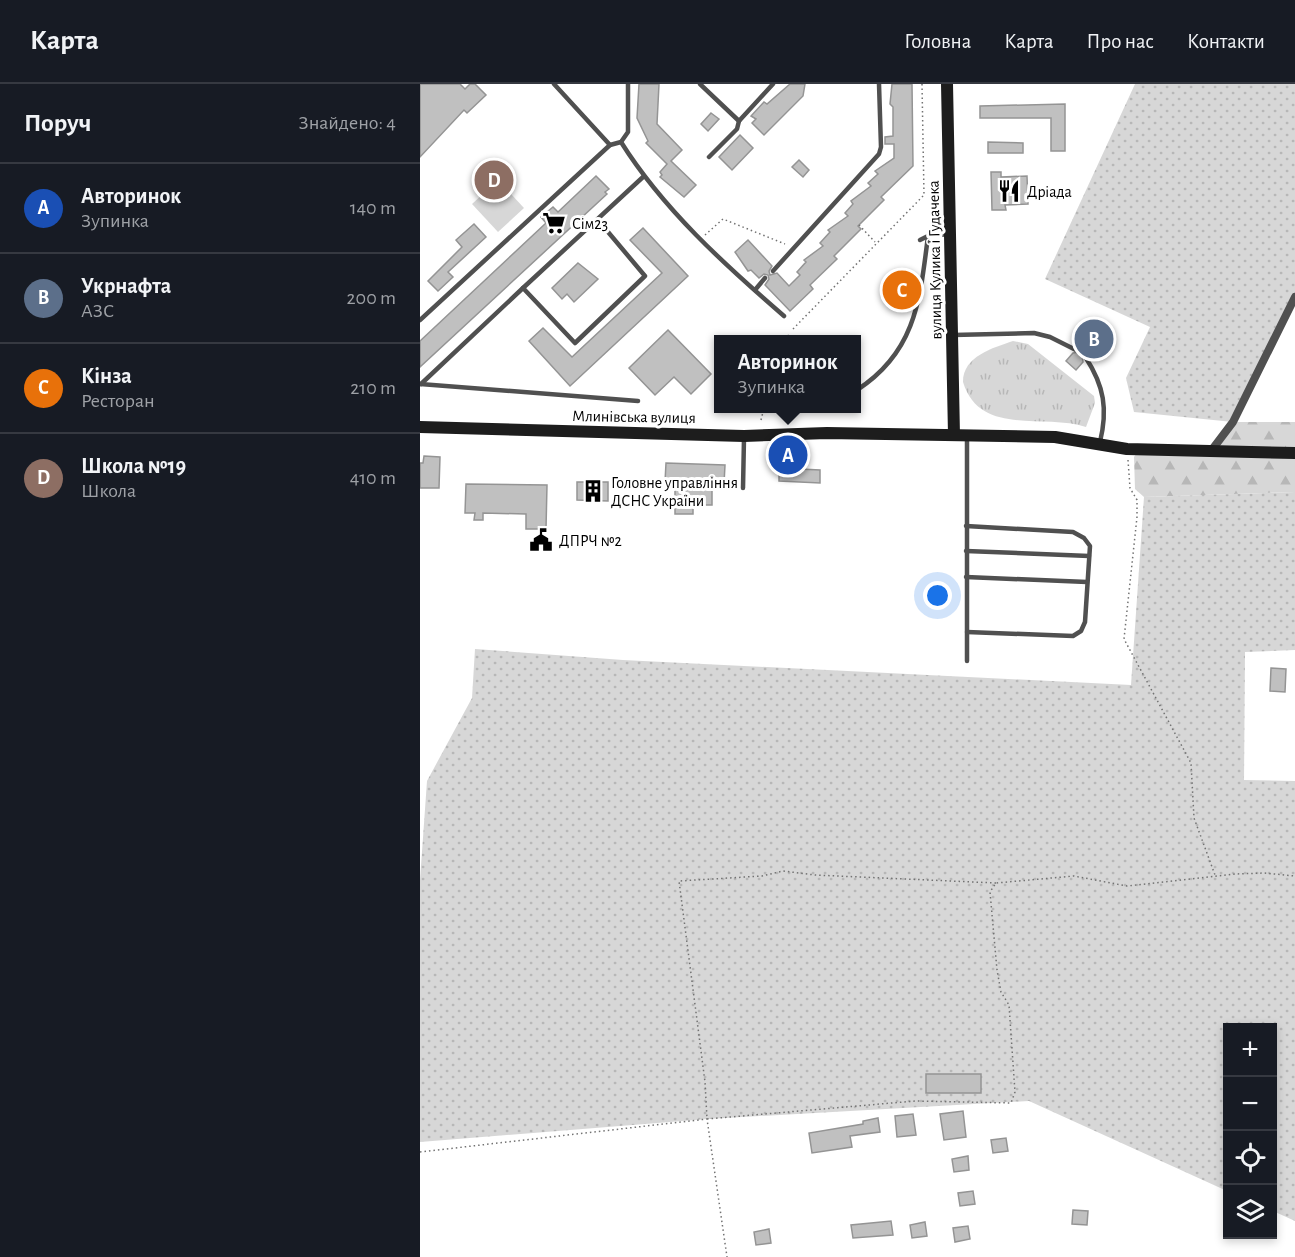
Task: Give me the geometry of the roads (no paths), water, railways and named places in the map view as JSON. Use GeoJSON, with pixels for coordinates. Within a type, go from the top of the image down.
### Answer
{"type":"FeatureCollection","features":[{"type":"Feature","properties":{"kind":"main road","name":"вулиця Кулика і Гудачека"},"geometry":{"type":"LineString","coordinates":[[947,84],[952,335],[961,435]]}},
{"type":"Feature","properties":{"kind":"main road","name":"Млинівська вулиця"},"geometry":{"type":"LineString","coordinates":[[420,428],[744,436],[827,433],[1055,437],[1127,448],[1295,453]]}},
{"type":"Feature","properties":{"kind":"street"},"geometry":{"type":"LineString","coordinates":[[1211,451],[1233,422],[1295,297]]}},
{"type":"Feature","properties":{"kind":"lane"},"geometry":{"type":"LineString","coordinates":[[554,84],[610,145]]}},
{"type":"Feature","properties":{"kind":"lane"},"geometry":{"type":"LineString","coordinates":[[420,320],[610,145],[621,142],[628,132],[628,84]]}},
{"type":"Feature","properties":{"kind":"lane"},"geometry":{"type":"LineString","coordinates":[[700,84],[739,121]]}},
{"type":"Feature","properties":{"kind":"lane"},"geometry":{"type":"LineString","coordinates":[[709,157],[737,129],[739,121],[773,84]]}},
{"type":"Feature","properties":{"kind":"lane"},"geometry":{"type":"LineString","coordinates":[[773,271],[879,153],[881,147],[879,84]]}},
{"type":"Feature","properties":{"kind":"lane"},"geometry":{"type":"LineString","coordinates":[[621,142],[643,177],[701,238],[784,316]]}},
{"type":"Feature","properties":{"kind":"lane"},"geometry":{"type":"LineString","coordinates":[[420,384],[643,177]]}},
{"type":"Feature","properties":{"kind":"lane"},"geometry":{"type":"LineString","coordinates":[[523,288],[575,343],[645,276],[598,220]]}},
{"type":"Feature","properties":{"kind":"lane"},"geometry":{"type":"LineString","coordinates":[[920,240],[928,236],[950,234]]}},
{"type":"Feature","properties":{"kind":"lane"},"geometry":{"type":"LineString","coordinates":[[861,387],[879,373],[898,350],[910,327],[920,304],[928,236]]}},
{"type":"Feature","properties":{"kind":"lane"},"geometry":{"type":"LineString","coordinates":[[754,290],[765,278]]}},
{"type":"Feature","properties":{"kind":"lane"},"geometry":{"type":"LineString","coordinates":[[952,335],[1034,333],[1050,337],[1076,350]]}},
{"type":"Feature","properties":{"kind":"lane"},"geometry":{"type":"LineString","coordinates":[[1086,358],[1100,381],[1105,401],[1105,422],[1100,445]]}},
{"type":"Feature","properties":{"kind":"lane"},"geometry":{"type":"LineString","coordinates":[[420,384],[638,401]]}},
{"type":"Feature","properties":{"kind":"lane"},"geometry":{"type":"LineString","coordinates":[[961,435],[966,526],[967,662]]}},
{"type":"Feature","properties":{"kind":"lane"},"geometry":{"type":"LineString","coordinates":[[743,488],[744,436]]}},
{"type":"Feature","properties":{"kind":"lane"},"geometry":{"type":"LineString","coordinates":[[966,526],[1073,532],[1084,538],[1090,546],[1085,622],[1081,631],[1073,636],[967,632]]}},
{"type":"Feature","properties":{"kind":"lane"},"geometry":{"type":"LineString","coordinates":[[966,551],[1089,556]]}},
{"type":"Feature","properties":{"kind":"lane"},"geometry":{"type":"LineString","coordinates":[[966,577],[1087,582]]}},
{"type":"Feature","properties":{"kind":"place","name":"Школа №19"},"geometry":{"type":"Point","coordinates":[494,180]}},
{"type":"Feature","properties":{"kind":"place","name":"Дріада"},"geometry":{"type":"Point","coordinates":[1009,191]}},
{"type":"Feature","properties":{"kind":"place","name":"Сім23"},"geometry":{"type":"Point","coordinates":[554,223]}},
{"type":"Feature","properties":{"kind":"place","name":"Кінза"},"geometry":{"type":"Point","coordinates":[902,290]}},
{"type":"Feature","properties":{"kind":"place","name":"Укрнафта"},"geometry":{"type":"Point","coordinates":[1094,339]}},
{"type":"Feature","properties":{"kind":"place","name":"Авторинок"},"geometry":{"type":"Point","coordinates":[788,455]}},
{"type":"Feature","properties":{"kind":"place","name":"Головне управління ДСНС України"},"geometry":{"type":"Point","coordinates":[593,491]}},
{"type":"Feature","properties":{"kind":"place","name":"ДПРЧ №2"},"geometry":{"type":"Point","coordinates":[541,540]}}]}
